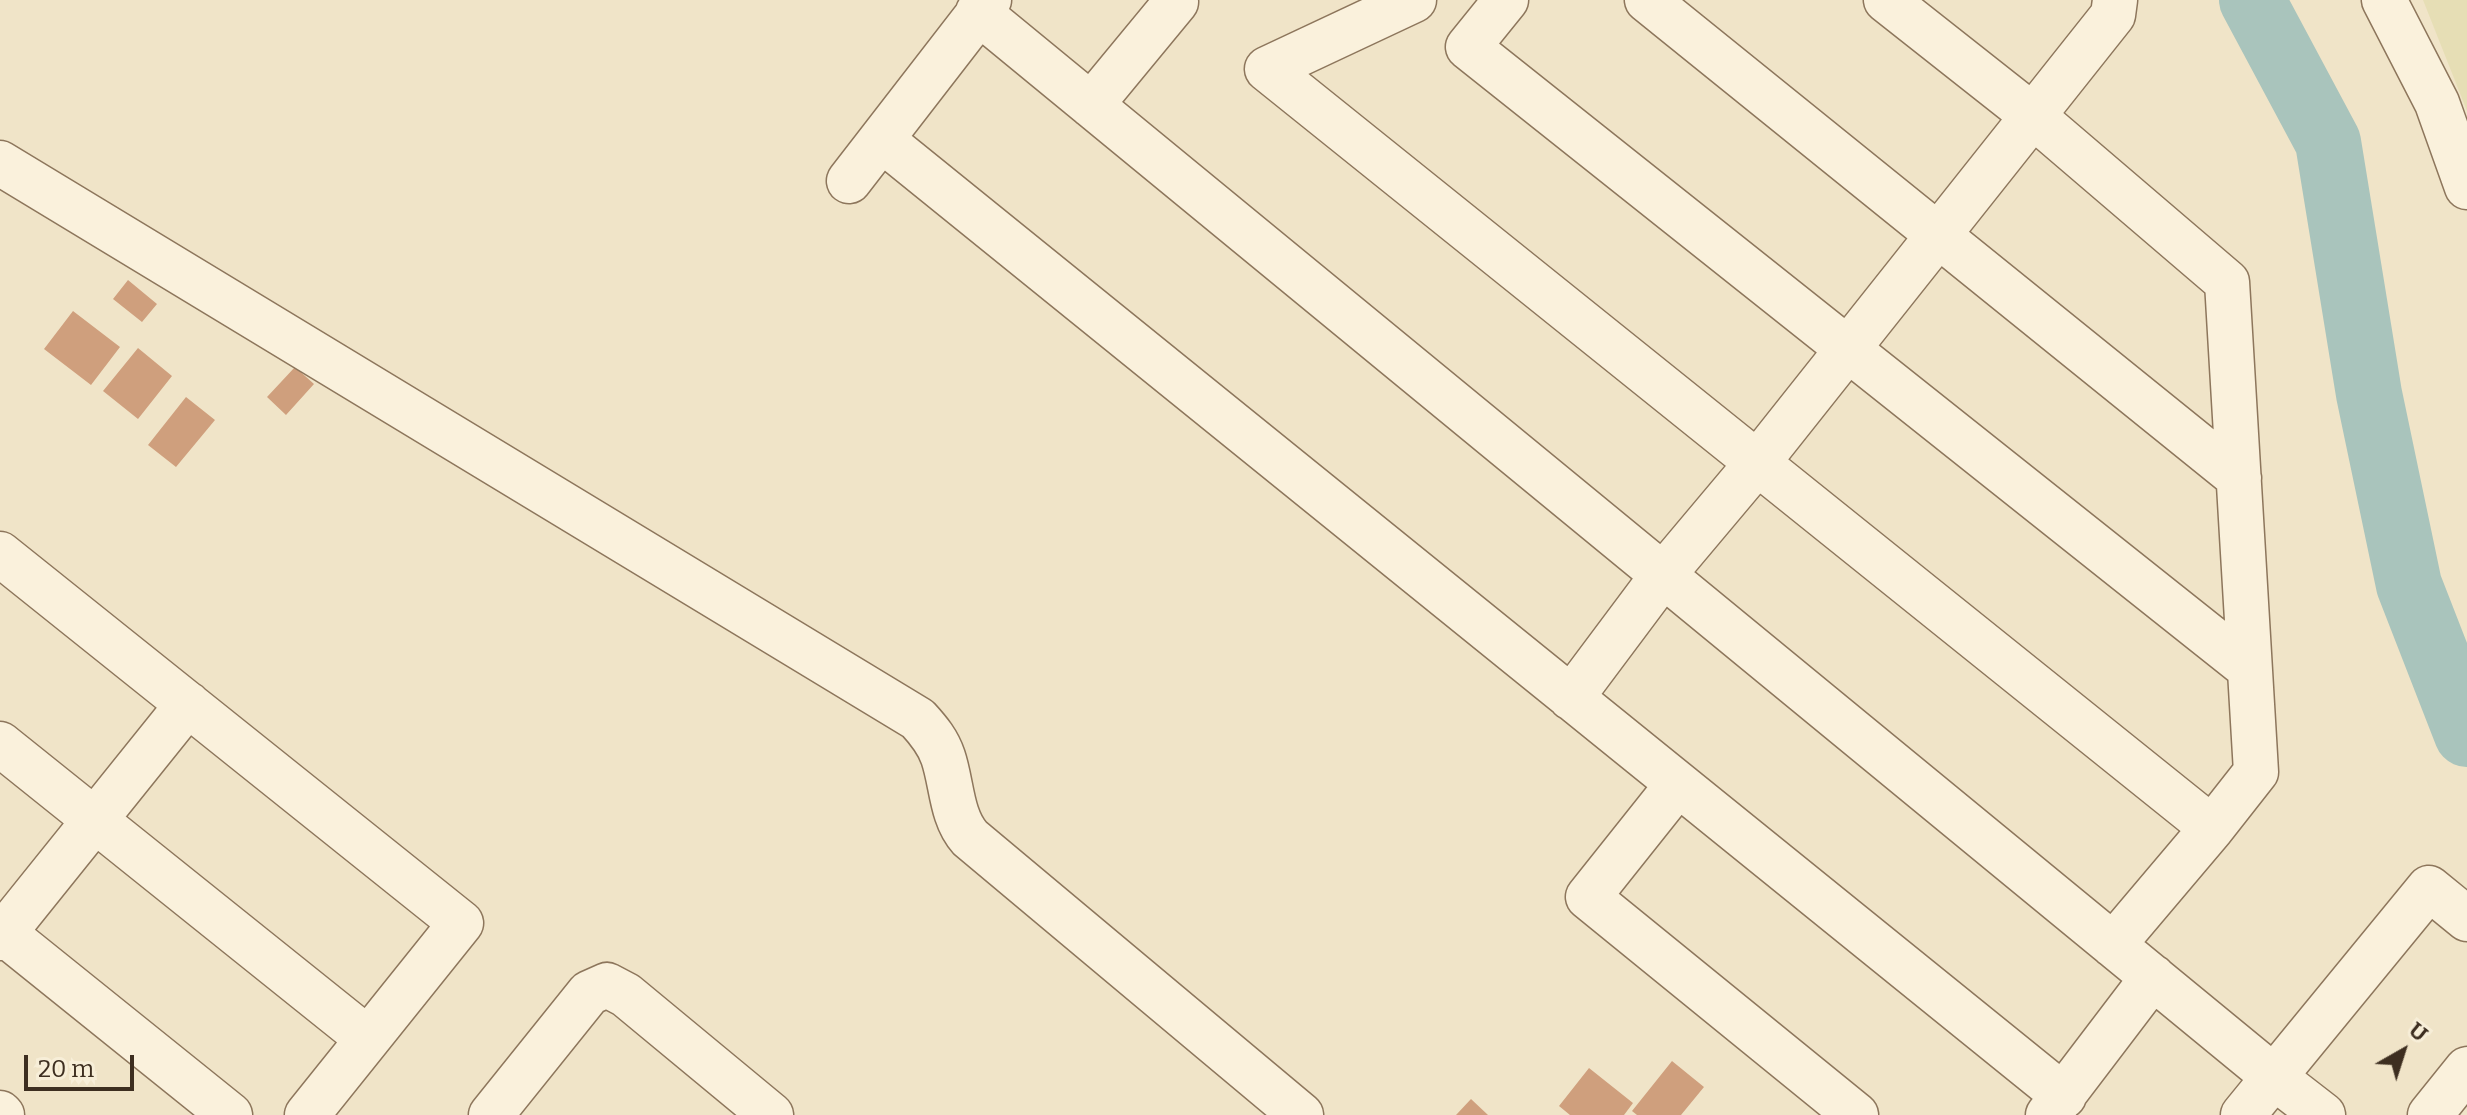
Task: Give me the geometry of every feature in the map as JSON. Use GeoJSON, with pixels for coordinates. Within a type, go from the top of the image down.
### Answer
{"type":"FeatureCollection","features":[{"type":"Feature","properties":{"kind":"street"},"geometry":{"type":"LineString","coordinates":[[1414,0],[1267,69],[2212,828]]}},
{"type":"Feature","properties":{"kind":"street"},"geometry":{"type":"LineString","coordinates":[[1506,0],[1468,47],[2249,668]]}},
{"type":"Feature","properties":{"kind":"street"},"geometry":{"type":"LineString","coordinates":[[1647,0],[2239,478]]}},
{"type":"Feature","properties":{"kind":"street"},"geometry":{"type":"LineString","coordinates":[[1886,0],[2033,116],[2227,282],[2256,772],[2113,945]]}},
{"type":"Feature","properties":{"kind":"street"},"geometry":{"type":"LineString","coordinates":[[1571,698],[1663,575],[1848,350],[2113,15],[2115,0]]}},
{"type":"Feature","properties":{"kind":"street"},"geometry":{"type":"LineString","coordinates":[[2384,0],[2437,103],[2467,187]]}},
{"type":"Feature","properties":{"kind":"street"},"geometry":{"type":"LineString","coordinates":[[1091,105],[1176,2]]}},
{"type":"Feature","properties":{"kind":"street"},"geometry":{"type":"LineString","coordinates":[[849,181],[984,6],[1091,105],[2323,1115]]}},
{"type":"Feature","properties":{"kind":"street"},"geometry":{"type":"LineString","coordinates":[[882,140],[1678,784],[2056,1105],[2153,977]]}},
{"type":"Feature","properties":{"kind":"street"},"geometry":{"type":"LineString","coordinates":[[0,163],[918,719],[933,736],[943,755],[959,819],[970,838],[1301,1115]]}},
{"type":"Feature","properties":{"kind":"street"},"geometry":{"type":"LineString","coordinates":[[0,554],[461,923],[307,1115]]}},
{"type":"Feature","properties":{"kind":"street"},"geometry":{"type":"LineString","coordinates":[[188,704],[1,934],[230,1115]]}},
{"type":"Feature","properties":{"kind":"street"},"geometry":{"type":"LineString","coordinates":[[0,744],[368,1039]]}},
{"type":"Feature","properties":{"kind":"street"},"geometry":{"type":"LineString","coordinates":[[1678,784],[1588,897],[1856,1115]]}},
{"type":"Feature","properties":{"kind":"street"},"geometry":{"type":"LineString","coordinates":[[2243,1115],[2429,888],[2467,919]]}},
{"type":"Feature","properties":{"kind":"street"},"geometry":{"type":"LineString","coordinates":[[511,1108],[589,993],[607,985],[626,995],[771,1115]]}},
{"type":"Feature","properties":{"kind":"street"},"geometry":{"type":"LineString","coordinates":[[2430,1115],[2467,1069]]}},
{"type":"Feature","properties":{"kind":"shaded area"},"geometry":{"type":"Polygon","coordinates":[[[2423,0],[2467,0],[2467,111],[2423,0]]]}},
{"type":"Feature","properties":{"kind":"building"},"geometry":{"type":"Polygon","coordinates":[[[128,280],[157,304],[142,322],[113,299],[128,280]]]}},
{"type":"Feature","properties":{"kind":"building"},"geometry":{"type":"Polygon","coordinates":[[[73,311],[120,347],[91,385],[44,349],[73,311]]]}},
{"type":"Feature","properties":{"kind":"building"},"geometry":{"type":"Polygon","coordinates":[[[138,348],[172,376],[138,419],[103,391],[138,348]]]}},
{"type":"Feature","properties":{"kind":"building"},"geometry":{"type":"Polygon","coordinates":[[[295,367],[314,384],[286,415],[267,397],[295,367]]]}},
{"type":"Feature","properties":{"kind":"building"},"geometry":{"type":"Polygon","coordinates":[[[186,397],[215,420],[176,467],[148,445],[186,397]]]}},
{"type":"Feature","properties":{"kind":"building"},"geometry":{"type":"Polygon","coordinates":[[[1672,1061],[1704,1087],[1681,1115],[1637,1115],[1632,1111],[1672,1061]]]}},
{"type":"Feature","properties":{"kind":"building"},"geometry":{"type":"Polygon","coordinates":[[[1589,1068],[1633,1103],[1624,1115],[1570,1115],[1559,1106],[1589,1068]]]}},
{"type":"Feature","properties":{"kind":"building"},"geometry":{"type":"Polygon","coordinates":[[[1471,1099],[1488,1115],[1456,1115],[1471,1099]]]}},
{"type":"Feature","properties":{"kind":"waterway"},"geometry":{"type":"LineString","coordinates":[[2252,0],[2328,142],[2369,394],[2409,585],[2467,734]]}}]}
